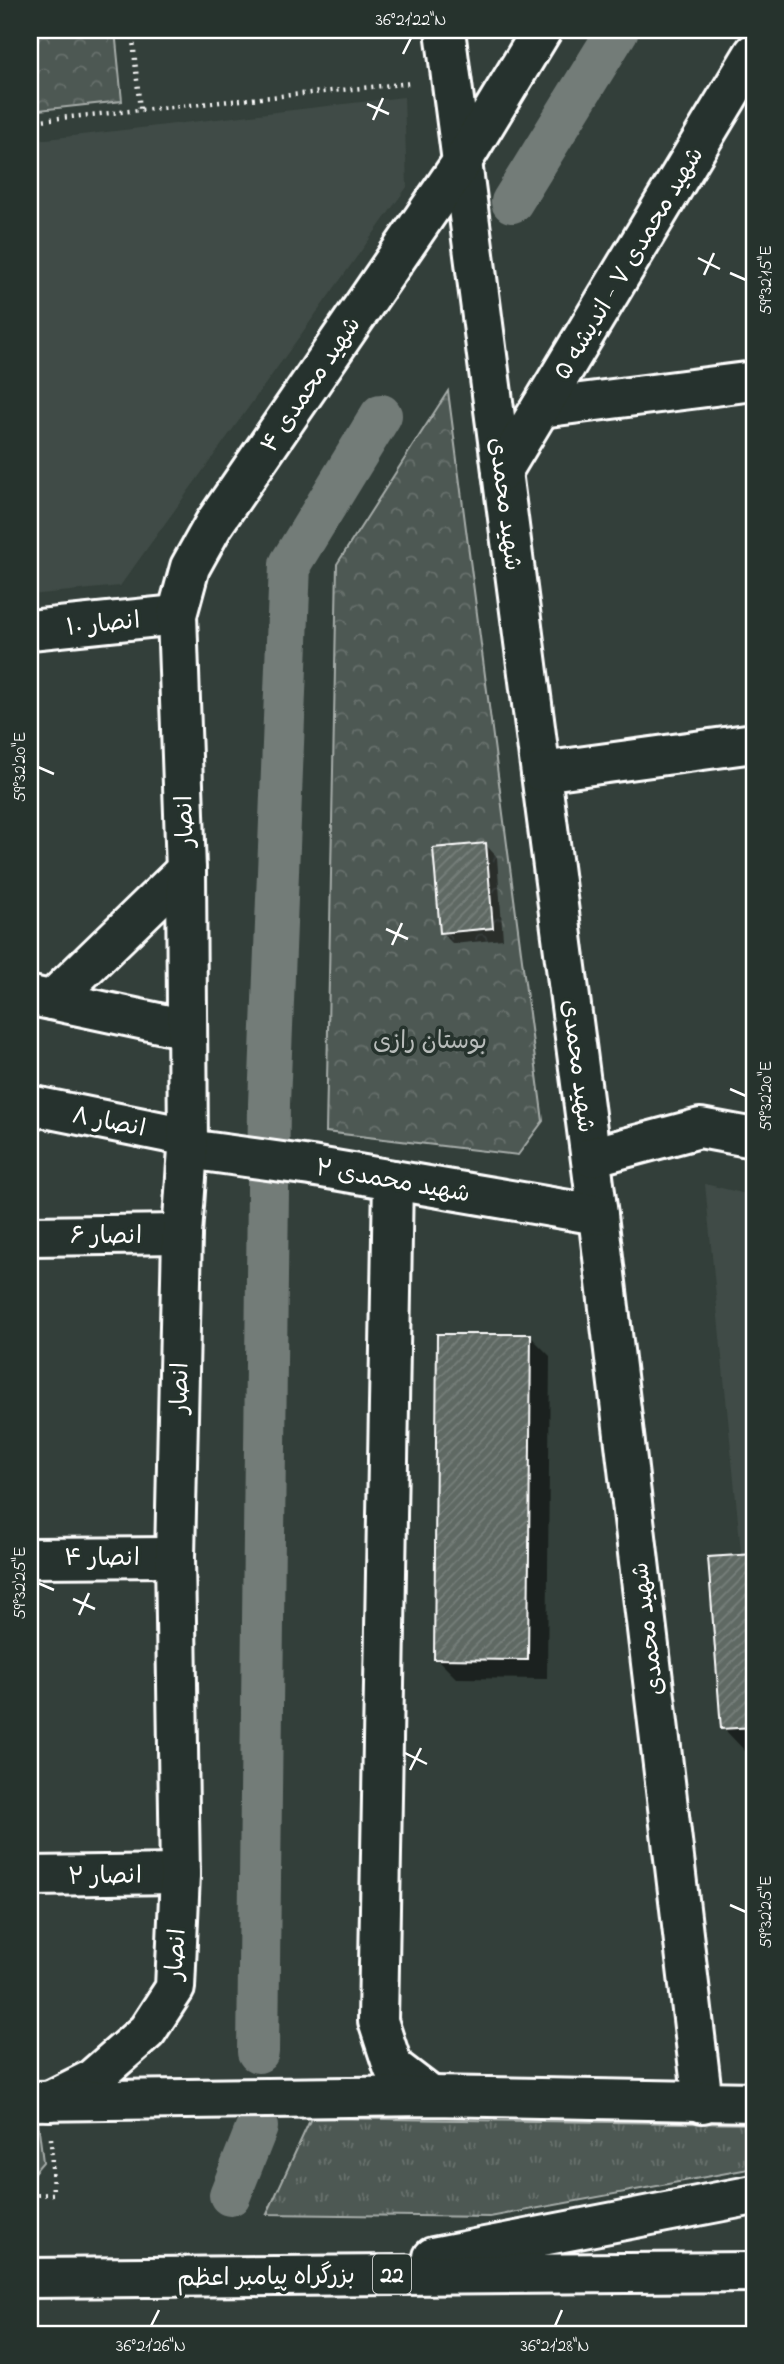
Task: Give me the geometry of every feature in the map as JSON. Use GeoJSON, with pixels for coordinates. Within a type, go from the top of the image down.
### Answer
{"type":"FeatureCollection","features":[{"type":"Feature","properties":{"kind":"main road","name":"شهید محمدی"},"geometry":{"type":"LineString","coordinates":[[445,30],[591,1157],[703,2103]]}},
{"type":"Feature","properties":{"kind":"main road","name":"شهید محمدی ۴"},"geometry":{"type":"LineString","coordinates":[[177,615],[190,567],[214,524],[462,162],[542,30]]}},
{"type":"Feature","properties":{"kind":"main road","name":"شهید محمدی ۷ - اندیشه ۵"},"geometry":{"type":"LineString","coordinates":[[502,472],[754,53]]}},
{"type":"Feature","properties":{"kind":"main road"},"geometry":{"type":"LineString","coordinates":[[541,408],[754,381]]}},
{"type":"Feature","properties":{"kind":"main road","name":"انصار ۱۰"},"geometry":{"type":"LineString","coordinates":[[30,631],[177,615]]}},
{"type":"Feature","properties":{"kind":"main road","name":"انصار"},"geometry":{"type":"LineString","coordinates":[[39,2101],[91,2080],[147,2031],[175,1988],[180,1874],[175,1557],[182,1234],[188,1143],[186,870],[177,615]]}},
{"type":"Feature","properties":{"kind":"main road"},"geometry":{"type":"LineString","coordinates":[[541,772],[754,743]]}},
{"type":"Feature","properties":{"kind":"main road"},"geometry":{"type":"LineString","coordinates":[[41,998],[186,870]]}},
{"type":"Feature","properties":{"kind":"main road"},"geometry":{"type":"LineString","coordinates":[[41,998],[187,1029]]}},
{"type":"Feature","properties":{"kind":"main road","name":"انصار ۸"},"geometry":{"type":"LineString","coordinates":[[30,1105],[188,1143]]}},
{"type":"Feature","properties":{"kind":"main road"},"geometry":{"type":"LineString","coordinates":[[591,1157],[754,1115]]}},
{"type":"Feature","properties":{"kind":"main road"},"geometry":{"type":"LineString","coordinates":[[700,1128],[754,1138]]}},
{"type":"Feature","properties":{"kind":"main road","name":"شهید محمدی ۲"},"geometry":{"type":"LineString","coordinates":[[188,1143],[236,1155],[598,1215]]}},
{"type":"Feature","properties":{"kind":"main road"},"geometry":{"type":"LineString","coordinates":[[393,1180],[378,2021],[393,2067],[431,2096]]}},
{"type":"Feature","properties":{"kind":"main road","name":"انصار ۶"},"geometry":{"type":"LineString","coordinates":[[30,1236],[182,1234]]}},
{"type":"Feature","properties":{"kind":"main road","name":"انصار ۴"},"geometry":{"type":"LineString","coordinates":[[30,1558],[175,1557]]}},
{"type":"Feature","properties":{"kind":"main road","name":"انصار ۲"},"geometry":{"type":"LineString","coordinates":[[30,1876],[180,1874]]}},
{"type":"Feature","properties":{"kind":"main road"},"geometry":{"type":"LineString","coordinates":[[39,2101],[431,2096],[754,2102]]}},
{"type":"Feature","properties":{"kind":"main road"},"geometry":{"type":"LineString","coordinates":[[339,2275],[754,2195]]}},
{"type":"Feature","properties":{"kind":"main road","name":"بزرگراه پیامبر اعظم"},"geometry":{"type":"LineString","coordinates":[[30,2278],[754,2272]]}},
{"type":"Feature","properties":{"kind":"path"},"geometry":{"type":"LineString","coordinates":[[132,30],[140,110]]}},
{"type":"Feature","properties":{"kind":"path"},"geometry":{"type":"LineString","coordinates":[[30,121],[451,79]]}},
{"type":"Feature","properties":{"kind":"path"},"geometry":{"type":"LineString","coordinates":[[30,2195],[53,2194],[39,2101]]}},
{"type":"Feature","properties":{"kind":"shaded area"},"geometry":{"type":"Polygon","coordinates":[[[404,97],[407,187],[120,586],[30,595],[30,141],[404,97]]]}},
{"type":"Feature","properties":{"kind":"shaded area"},"geometry":{"type":"Polygon","coordinates":[[[705,1184],[754,1196],[754,1684],[705,1184]]]}},
{"type":"Feature","properties":{"kind":"green space"},"geometry":{"type":"Polygon","coordinates":[[[30,30],[115,30],[122,101],[30,111],[30,30]]]}},
{"type":"Feature","properties":{"kind":"green space","name":"بوستان رازی"},"geometry":{"type":"Polygon","coordinates":[[[448,391],[543,1121],[518,1155],[326,1132],[337,564],[448,391]]]}},
{"type":"Feature","properties":{"kind":"green space"},"geometry":{"type":"Polygon","coordinates":[[[311,2118],[754,2124],[754,2168],[490,2217],[267,2214],[311,2118]]]}},
{"type":"Feature","properties":{"kind":"green space"},"geometry":{"type":"Polygon","coordinates":[[[30,2122],[38,2122],[43,2162],[30,2177],[30,2122]]]}},
{"type":"Feature","properties":{"kind":"building"},"geometry":{"type":"Polygon","coordinates":[[[486,843],[493,928],[440,933],[433,848],[486,843]]]}},
{"type":"Feature","properties":{"kind":"building"},"geometry":{"type":"Polygon","coordinates":[[[437,1334],[531,1334],[528,1660],[434,1659],[437,1334]]]}},
{"type":"Feature","properties":{"kind":"building"},"geometry":{"type":"Polygon","coordinates":[[[754,1554],[754,1727],[721,1729],[708,1557],[754,1554]]]}},
{"type":"Feature","properties":{"kind":"waterway"},"geometry":{"type":"LineString","coordinates":[[512,202],[618,30]]}},
{"type":"Feature","properties":{"kind":"waterway"},"geometry":{"type":"LineString","coordinates":[[258,2052],[269,1104],[290,564],[381,415]]}},
{"type":"Feature","properties":{"kind":"waterway"},"geometry":{"type":"LineString","coordinates":[[230,2195],[257,2127]]}}]}
